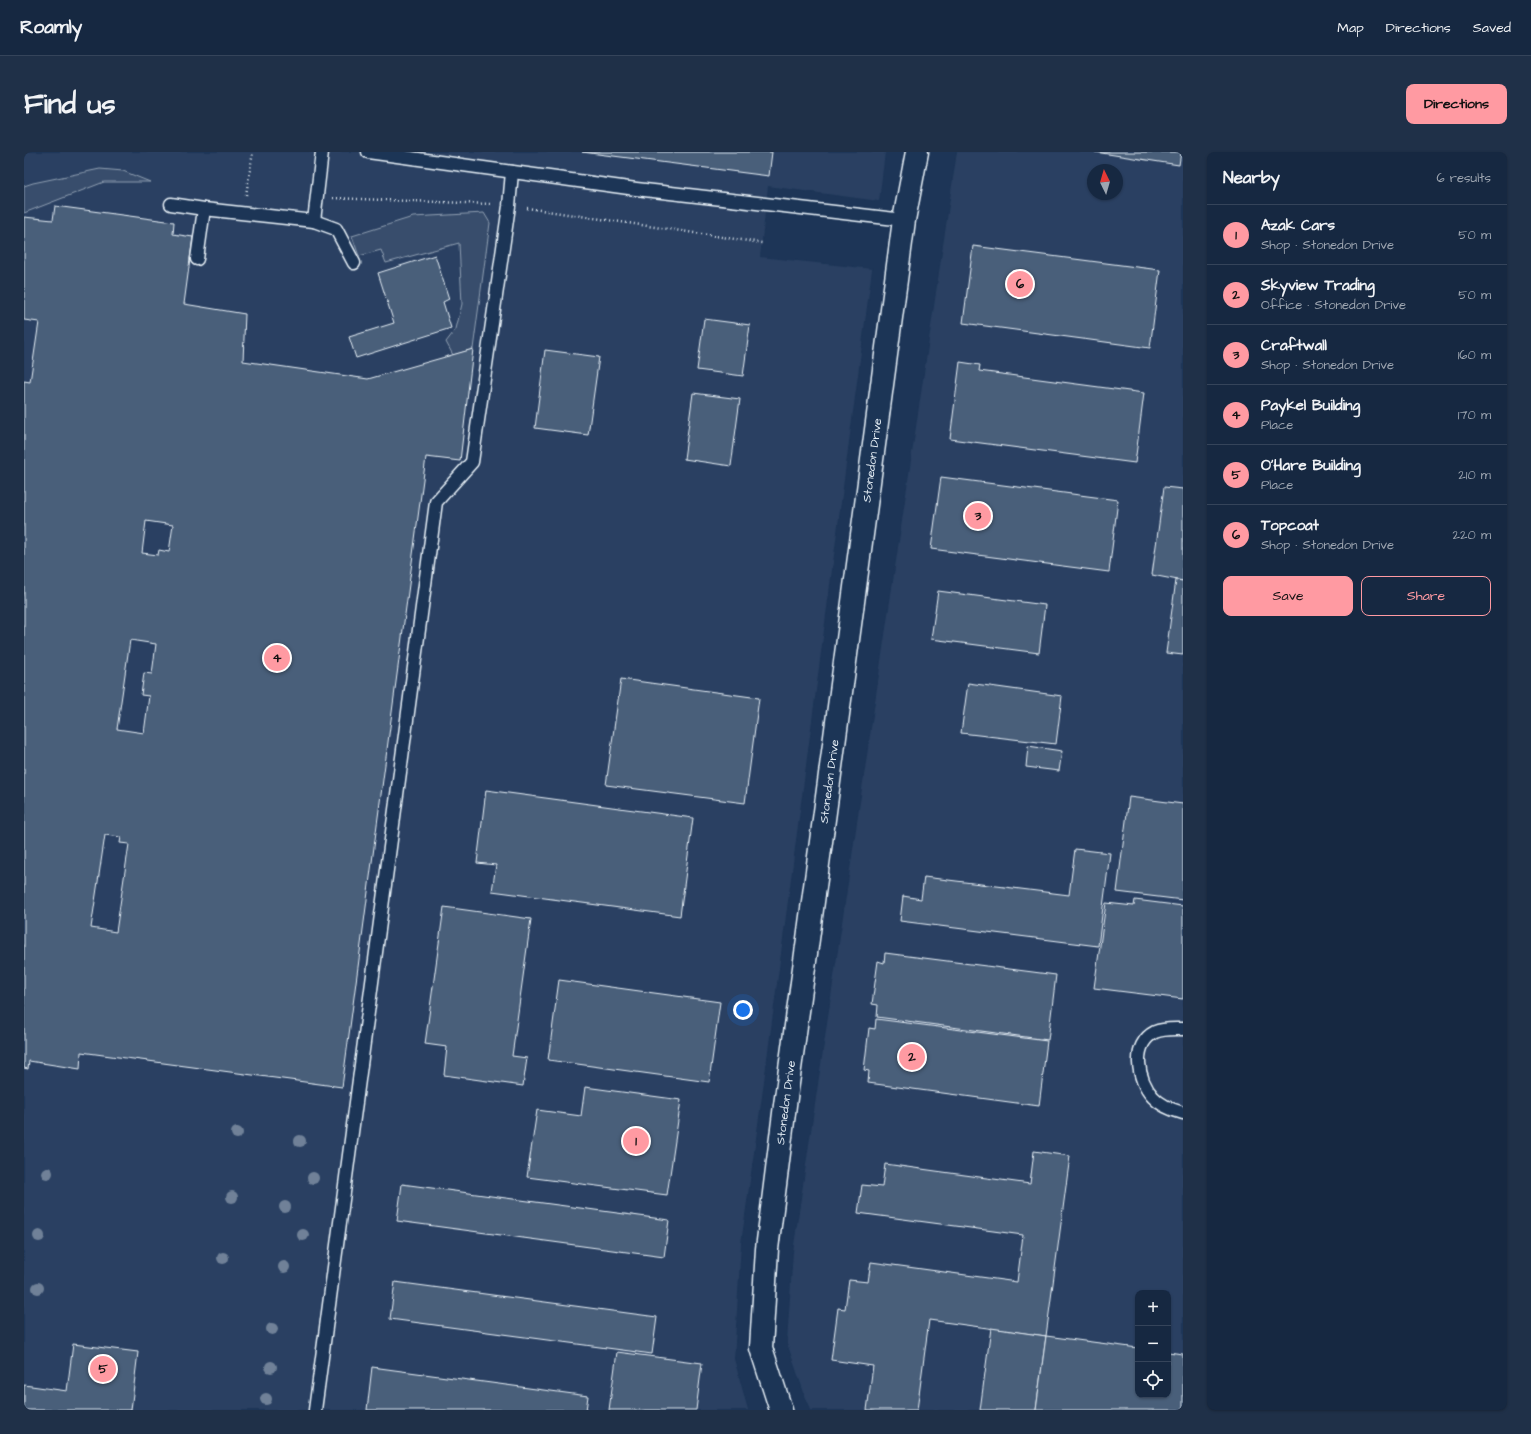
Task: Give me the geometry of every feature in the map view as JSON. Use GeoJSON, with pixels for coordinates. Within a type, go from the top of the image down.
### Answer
{"type":"FeatureCollection","features":[{"type":"Feature","properties":{"kind":"street","name":"Stonedon Drive"},"geometry":{"type":"LineString","coordinates":[[781,1410],[761,1348],[767,1249],[904,220],[917,152]]}},
{"type":"Feature","properties":{"kind":"lane"},"geometry":{"type":"LineString","coordinates":[[314,221],[322,152]]}},
{"type":"Feature","properties":{"kind":"lane"},"geometry":{"type":"LineString","coordinates":[[368,152],[464,158],[512,172],[766,205],[904,220]]}},
{"type":"Feature","properties":{"kind":"lane"},"geometry":{"type":"LineString","coordinates":[[315,1410],[436,502],[472,462],[509,206],[512,172]]}},
{"type":"Feature","properties":{"kind":"lane"},"geometry":{"type":"LineString","coordinates":[[171,204],[314,221],[336,229],[354,263]]}},
{"type":"Feature","properties":{"kind":"lane"},"geometry":{"type":"LineString","coordinates":[[197,259],[204,209]]}},
{"type":"Feature","properties":{"kind":"lane"},"geometry":{"type":"LineString","coordinates":[[1183,1028],[1161,1030],[1149,1036],[1142,1047],[1139,1065],[1143,1081],[1153,1098],[1163,1105],[1183,1113]]}},
{"type":"Feature","properties":{"kind":"path"},"geometry":{"type":"LineString","coordinates":[[245,198],[253,152]]}},
{"type":"Feature","properties":{"kind":"path"},"geometry":{"type":"LineString","coordinates":[[329,198],[490,204]]}},
{"type":"Feature","properties":{"kind":"path"},"geometry":{"type":"LineString","coordinates":[[525,208],[762,243]]}},
{"type":"Feature","properties":{"kind":"shaded area"},"geometry":{"type":"Polygon","coordinates":[[[24,152],[885,152],[879,201],[768,186],[760,257],[872,269],[762,1096],[741,1243],[734,1359],[748,1410],[24,1410],[24,152]]]}},
{"type":"Feature","properties":{"kind":"shaded area"},"geometry":{"type":"Polygon","coordinates":[[[957,152],[1183,152],[1183,1410],[810,1410],[787,1343],[793,1252],[957,152]]]}},
{"type":"Feature","properties":{"kind":"shaded area"},"geometry":{"type":"Polygon","coordinates":[[[100,169],[123,171],[150,182],[104,182],[24,213],[24,186],[100,169]]]}},
{"type":"Feature","properties":{"kind":"shaded area"},"geometry":{"type":"Polygon","coordinates":[[[484,213],[490,223],[473,349],[453,355],[446,342],[456,329],[462,304],[459,243],[386,263],[381,250],[359,256],[352,236],[413,217],[484,213]]]}},
{"type":"Feature","properties":{"kind":"building"},"geometry":{"type":"Polygon","coordinates":[[[582,152],[772,152],[769,176],[582,152]]]}},
{"type":"Feature","properties":{"kind":"building"},"geometry":{"type":"Polygon","coordinates":[[[1095,152],[1181,152],[1179,165],[1095,152]]]}},
{"type":"Feature","properties":{"kind":"building"},"geometry":{"type":"Polygon","coordinates":[[[55,206],[174,222],[173,234],[193,237],[184,304],[245,314],[243,361],[368,379],[473,349],[460,461],[426,457],[342,1087],[81,1052],[80,1069],[29,1061],[28,1069],[24,1068],[24,381],[30,382],[39,322],[24,320],[24,217],[53,220],[55,206]],[[146,521],[142,553],[158,555],[159,550],[169,552],[173,525],[146,521]],[[130,640],[117,729],[144,733],[149,696],[141,695],[144,673],[152,674],[156,644],[130,640]],[[105,835],[91,928],[116,932],[129,844],[120,843],[121,837],[105,835]]]}},
{"type":"Feature","properties":{"kind":"building"},"geometry":{"type":"Polygon","coordinates":[[[973,246],[1160,270],[1150,348],[963,323],[973,246]]]}},
{"type":"Feature","properties":{"kind":"building"},"geometry":{"type":"Polygon","coordinates":[[[435,255],[449,299],[443,302],[451,328],[356,358],[349,337],[394,323],[378,273],[435,255]]]}},
{"type":"Feature","properties":{"kind":"building"},"geometry":{"type":"Polygon","coordinates":[[[704,319],[750,325],[743,376],[697,370],[704,319]]]}},
{"type":"Feature","properties":{"kind":"building"},"geometry":{"type":"Polygon","coordinates":[[[545,350],[599,357],[588,435],[535,428],[545,350]]]}},
{"type":"Feature","properties":{"kind":"building"},"geometry":{"type":"Polygon","coordinates":[[[960,362],[980,365],[979,371],[1144,393],[1135,463],[950,439],[960,362]]]}},
{"type":"Feature","properties":{"kind":"building"},"geometry":{"type":"Polygon","coordinates":[[[693,393],[740,399],[731,466],[684,459],[693,393]]]}},
{"type":"Feature","properties":{"kind":"building"},"geometry":{"type":"Polygon","coordinates":[[[941,477],[1118,500],[1109,572],[931,549],[941,477]]]}},
{"type":"Feature","properties":{"kind":"building"},"geometry":{"type":"Polygon","coordinates":[[[1164,487],[1183,489],[1183,581],[1152,575],[1164,487]]]}},
{"type":"Feature","properties":{"kind":"building"},"geometry":{"type":"Polygon","coordinates":[[[1176,580],[1183,581],[1183,655],[1166,653],[1176,580]]]}},
{"type":"Feature","properties":{"kind":"building"},"geometry":{"type":"Polygon","coordinates":[[[938,591],[1045,605],[1039,653],[931,639],[938,591]]]}},
{"type":"Feature","properties":{"kind":"building"},"geometry":{"type":"Polygon","coordinates":[[[621,679],[759,698],[745,803],[606,785],[621,679]]]}},
{"type":"Feature","properties":{"kind":"building"},"geometry":{"type":"Polygon","coordinates":[[[968,683],[1062,696],[1056,744],[961,733],[968,683]]]}},
{"type":"Feature","properties":{"kind":"building"},"geometry":{"type":"Polygon","coordinates":[[[1028,746],[1062,751],[1059,771],[1026,767],[1028,746]]]}},
{"type":"Feature","properties":{"kind":"building"},"geometry":{"type":"Polygon","coordinates":[[[486,790],[693,818],[680,916],[492,891],[496,865],[477,863],[486,790]]]}},
{"type":"Feature","properties":{"kind":"building"},"geometry":{"type":"Polygon","coordinates":[[[1129,797],[1183,804],[1183,900],[1117,892],[1129,797]]]}},
{"type":"Feature","properties":{"kind":"building"},"geometry":{"type":"Polygon","coordinates":[[[1075,849],[1110,853],[1098,946],[900,921],[903,896],[921,899],[924,877],[1069,895],[1075,849]]]}},
{"type":"Feature","properties":{"kind":"building"},"geometry":{"type":"Polygon","coordinates":[[[1135,900],[1183,906],[1183,999],[1094,988],[1106,903],[1134,906],[1135,900]]]}},
{"type":"Feature","properties":{"kind":"building"},"geometry":{"type":"Polygon","coordinates":[[[444,907],[531,919],[512,1056],[527,1058],[523,1086],[444,1075],[447,1047],[425,1044],[444,907]]]}},
{"type":"Feature","properties":{"kind":"building"},"geometry":{"type":"Polygon","coordinates":[[[885,953],[1056,975],[1048,1040],[877,1017],[878,1005],[872,1004],[878,961],[884,963],[885,953]]]}},
{"type":"Feature","properties":{"kind":"building"},"geometry":{"type":"Polygon","coordinates":[[[559,980],[720,1002],[709,1082],[548,1060],[559,980]]]}},
{"type":"Feature","properties":{"kind":"building"},"geometry":{"type":"Polygon","coordinates":[[[876,1019],[1047,1041],[1039,1106],[868,1083],[869,1071],[864,1070],[869,1028],[875,1029],[876,1019]]]}},
{"type":"Feature","properties":{"kind":"building"},"geometry":{"type":"Polygon","coordinates":[[[585,1087],[681,1100],[667,1195],[527,1177],[537,1110],[581,1116],[585,1087]]]}},
{"type":"Feature","properties":{"kind":"building"},"geometry":{"type":"Polygon","coordinates":[[[1034,1151],[1070,1156],[1046,1336],[929,1320],[917,1410],[867,1410],[873,1366],[831,1360],[838,1308],[845,1309],[849,1280],[868,1282],[871,1262],[1017,1282],[1023,1235],[858,1213],[862,1185],[882,1187],[885,1164],[1030,1184],[1034,1151]]]}},
{"type":"Feature","properties":{"kind":"building"},"geometry":{"type":"Polygon","coordinates":[[[402,1184],[669,1220],[664,1257],[397,1221],[402,1184]]]}},
{"type":"Feature","properties":{"kind":"building"},"geometry":{"type":"Polygon","coordinates":[[[395,1282],[657,1317],[652,1354],[390,1319],[395,1282]]]}},
{"type":"Feature","properties":{"kind":"building"},"geometry":{"type":"Polygon","coordinates":[[[991,1328],[1046,1336],[1036,1410],[980,1410],[991,1328]]]}},
{"type":"Feature","properties":{"kind":"building"},"geometry":{"type":"Polygon","coordinates":[[[1046,1336],[1135,1348],[1135,1398],[1171,1398],[1171,1352],[1183,1354],[1183,1410],[1036,1410],[1046,1336]]]}},
{"type":"Feature","properties":{"kind":"building"},"geometry":{"type":"Polygon","coordinates":[[[73,1344],[138,1352],[131,1410],[24,1410],[24,1385],[67,1391],[73,1344]]]}},
{"type":"Feature","properties":{"kind":"building"},"geometry":{"type":"Polygon","coordinates":[[[617,1352],[702,1363],[696,1410],[609,1410],[617,1352]]]}},
{"type":"Feature","properties":{"kind":"building"},"geometry":{"type":"Polygon","coordinates":[[[372,1367],[588,1396],[586,1410],[367,1410],[372,1367]]]}},
{"type":"Feature","properties":{"kind":"place","name":"Topcoat"},"geometry":{"type":"Point","coordinates":[1020,284]}},
{"type":"Feature","properties":{"kind":"place","name":"Craftwall"},"geometry":{"type":"Point","coordinates":[978,516]}},
{"type":"Feature","properties":{"kind":"place","name":"Paykel Building"},"geometry":{"type":"Point","coordinates":[277,658]}},
{"type":"Feature","properties":{"kind":"place","name":"Skyview Trading"},"geometry":{"type":"Point","coordinates":[912,1057]}},
{"type":"Feature","properties":{"kind":"place","name":"Azak Cars"},"geometry":{"type":"Point","coordinates":[636,1141]}},
{"type":"Feature","properties":{"kind":"place","name":"O'Hare Building"},"geometry":{"type":"Point","coordinates":[103,1369]}}]}
